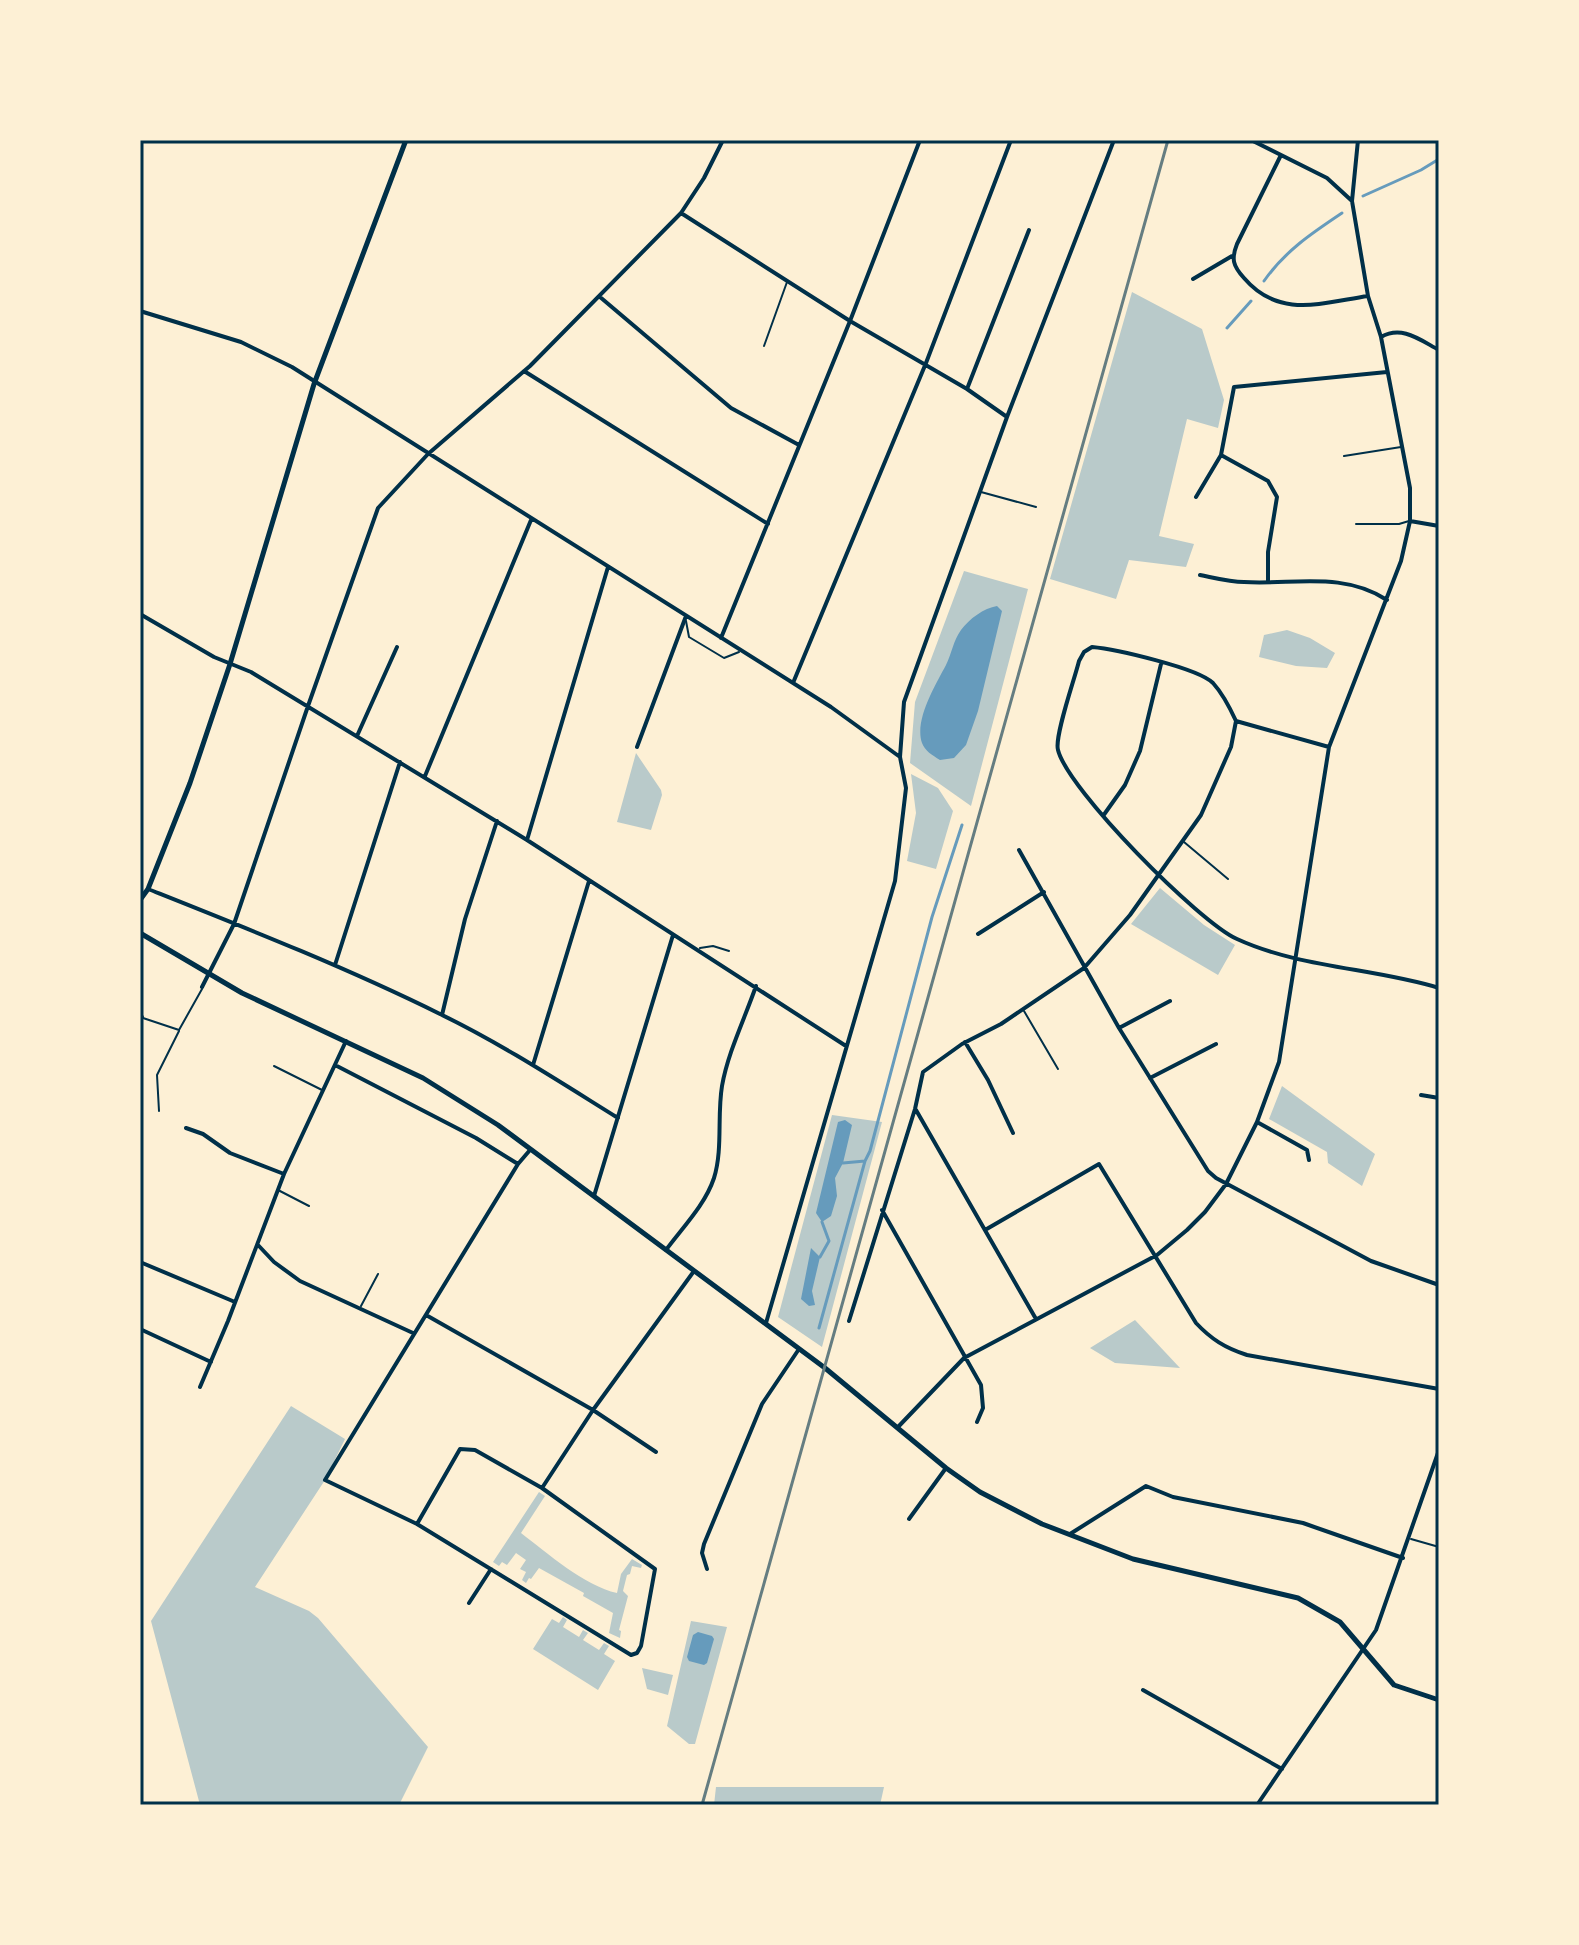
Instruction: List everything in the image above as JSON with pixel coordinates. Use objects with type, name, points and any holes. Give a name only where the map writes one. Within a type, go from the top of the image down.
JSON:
[{"type":"street","points":[[140,900],[148,889],[190,783],[230,664],[314,384],[406,140]]},
{"type":"street","points":[[202,987],[234,924],[378,508],[428,454],[524,371],[681,213],[704,178],[723,140]]},
{"type":"street","points":[[721,638],[920,140]]},
{"type":"street","points":[[793,683],[926,363],[1011,140]]},
{"type":"street","points":[[765,1325],[899,863],[906,788],[900,757],[904,702],[1007,417],[1114,140]]},
{"type":"street","points":[[1251,140],[1327,178],[1352,201]]},
{"type":"street","points":[[898,1427],[964,1358],[1157,1255],[1205,1212],[1226,1184],[1257,1122],[1279,1062],[1329,747],[1401,561],[1410,521],[1410,488],[1381,337],[1368,296],[1352,201],[1358,140]]},
{"type":"street","points":[[1193,279],[1232,256],[1281,156]]},
{"type":"street","points":[[681,213],[850,321],[926,363],[1007,417]]},
{"type":"street","points":[[967,389],[1029,230]]},
{"type":"street","points":[[1232,256],[1235,268],[1254,289],[1283,304],[1307,305],[1368,296]]},
{"type":"street","points":[[600,297],[731,408],[799,445]]},
{"type":"street","points":[[140,311],[241,342],[292,367],[314,384],[831,707],[900,757]]},
{"type":"street","points":[[1381,337],[1396,331],[1439,350]]},
{"type":"street","points":[[524,371],[768,524]]},
{"type":"street","points":[[1196,497],[1221,455],[1234,387],[1387,372]]},
{"type":"street","points":[[1221,455],[1268,481],[1277,497],[1268,552],[1268,581]]},
{"type":"street","points":[[425,777],[531,520]]},
{"type":"street","points":[[1410,521],[1439,526]]},
{"type":"street","points":[[527,840],[608,567]]},
{"type":"street","points":[[1200,575],[1244,582],[1333,581],[1359,587],[1387,600]]},
{"type":"street","points":[[140,614],[214,657],[251,672],[497,821],[846,1046]]},
{"type":"street","points":[[637,747],[686,616]]},
{"type":"street","points":[[357,736],[397,647]]},
{"type":"street","points":[[1329,747],[1236,721],[1213,684],[1205,677],[1092,647],[1084,652],[1079,661],[1057,744],[1058,751],[1103,816],[1159,874],[1235,938],[1297,957],[1439,988]]},
{"type":"street","points":[[1103,816],[1125,785],[1140,751],[1161,664]]},
{"type":"street","points":[[849,1321],[915,1109],[923,1072],[965,1042],[1001,1024],[1084,968],[1130,915],[1201,815],[1231,747],[1236,721]]},
{"type":"street","points":[[335,965],[400,762]]},
{"type":"street","points":[[442,1015],[465,919],[497,821]]},
{"type":"street","points":[[1019,850],[1119,1028],[1208,1171],[1226,1184],[1371,1261],[1439,1285]]},
{"type":"street","points":[[533,1065],[589,881]]},
{"type":"street","points":[[148,889],[335,965],[442,1015],[533,1065],[618,1118]]},
{"type":"street","points":[[978,934],[1044,892]]},
{"type":"street","points":[[140,933],[242,993],[436,1086],[531,1149],[799,1349],[980,1492],[1020,1514],[1133,1559],[1284,1593],[1332,1617],[1365,1649],[1394,1685],[1439,1700]]},
{"type":"street","points":[[594,1197],[673,935]]},
{"type":"street","points":[[666,1250],[705,1199],[715,1176],[723,1082],[756,986]]},
{"type":"street","points":[[1119,1028],[1170,1001]]},
{"type":"street","points":[[200,1387],[277,1190],[346,1041]]},
{"type":"street","points":[[965,1042],[988,1080],[1013,1133]]},
{"type":"street","points":[[1149,1078],[1216,1044]]},
{"type":"street","points":[[335,1065],[476,1138],[518,1164]]},
{"type":"street","points":[[1421,1095],[1439,1098]]},
{"type":"street","points":[[915,1109],[1036,1319]]},
{"type":"street","points":[[1257,1122],[1307,1150],[1309,1160]]},
{"type":"street","points":[[186,1128],[203,1134],[230,1153],[284,1174]]},
{"type":"street","points":[[417,1524],[460,1449],[475,1450],[542,1488],[655,1569],[637,1653],[631,1655],[417,1524],[325,1480],[518,1164],[531,1149]]},
{"type":"street","points":[[985,1230],[1099,1164],[1196,1323],[1225,1348],[1247,1355],[1439,1389]]},
{"type":"street","points":[[882,1210],[981,1385],[983,1408],[977,1422]]},
{"type":"street","points":[[258,1245],[274,1262],[300,1281],[413,1333]]},
{"type":"street","points":[[140,1262],[235,1302]]},
{"type":"street","points":[[542,1488],[593,1410],[694,1271]]},
{"type":"street","points":[[426,1315],[593,1410],[656,1452]]},
{"type":"street","points":[[140,1329],[211,1362]]},
{"type":"street","points":[[707,1569],[702,1553],[704,1544],[762,1404],[799,1349]]},
{"type":"street","points":[[1257,1805],[1376,1630],[1439,1450]]},
{"type":"street","points":[[909,1519],[946,1468]]},
{"type":"street","points":[[1069,1535],[1146,1486],[1173,1497],[1303,1523],[1403,1558]]},
{"type":"street","points":[[469,1603],[491,1569]]},
{"type":"street","points":[[1143,1690],[1282,1769]]},
{"type":"lane","points":[[764,346],[787,281]]},
{"type":"lane","points":[[1344,456],[1402,447]]},
{"type":"lane","points":[[980,492],[1036,507]]},
{"type":"lane","points":[[1356,524],[1410,521]]},
{"type":"lane","points":[[686,616],[689,637],[706,649],[724,658],[742,651]]},
{"type":"lane","points":[[1183,842],[1228,879]]},
{"type":"lane","points":[[696,949],[713,946],[729,951]]},
{"type":"lane","points":[[159,1111],[157,1075],[202,987]]},
{"type":"lane","points":[[1022,1008],[1058,1069]]},
{"type":"lane","points":[[141,1017],[179,1030]]},
{"type":"lane","points":[[274,1066],[323,1091]]},
{"type":"lane","points":[[277,1190],[309,1206]]},
{"type":"lane","points":[[361,1307],[378,1274]]},
{"type":"lane","points":[[1410,1539],[1439,1547]]},
{"type":"shaded area","points":[[1132,292],[1202,329],[1224,400],[1218,428],[1187,419],[1159,536],[1194,544],[1186,567],[1129,560],[1116,599],[1050,579]]},
{"type":"shaded area","points":[[964,571],[1028,589],[971,806],[910,763],[915,702]]},
{"type":"shaded area","points":[[1287,630],[1310,638],[1335,653],[1327,668],[1296,666],[1259,657],[1264,635]]},
{"type":"shaded area","points":[[636,753],[662,795],[651,830],[617,822]]},
{"type":"shaded area","points":[[911,774],[938,788],[953,811],[936,869],[907,861],[916,813]]},
{"type":"shaded area","points":[[1160,888],[1204,925],[1235,945],[1218,975],[1131,924]]},
{"type":"shaded area","points":[[1282,1086],[1375,1154],[1362,1186],[1328,1163],[1327,1152],[1269,1119]]},
{"type":"shaded area","points":[[832,1115],[882,1122],[822,1347],[778,1317]]},
{"type":"shaded area","points":[[1135,1320],[1180,1368],[1115,1363],[1090,1348]]},
{"type":"shaded area","points":[[291,1406],[345,1439],[325,1480],[255,1587],[318,1618],[428,1747],[399,1805],[200,1805],[151,1621]]},
{"type":"shaded area","points":[[539,1492],[545,1496],[521,1533],[567,1568],[617,1593],[621,1574],[632,1559],[642,1565],[641,1568],[632,1566],[627,1575],[623,1591],[628,1596],[619,1630],[620,1638],[609,1633],[613,1613],[583,1596],[584,1593],[539,1568],[526,1583],[522,1580],[526,1572],[520,1569],[526,1560],[516,1553],[507,1565],[502,1562],[499,1566],[493,1562]]},
{"type":"shaded area","points":[[563,1617],[567,1620],[563,1627],[579,1637],[583,1630],[588,1633],[583,1640],[599,1650],[604,1643],[609,1646],[604,1654],[615,1661],[598,1690],[533,1649],[552,1619],[559,1623]]},
{"type":"shaded area","points":[[691,1621],[727,1627],[695,1744],[689,1744],[667,1726]]},
{"type":"shaded area","points":[[642,1668],[673,1675],[668,1695],[647,1689]]},
{"type":"shaded area","points":[[716,1787],[884,1787],[880,1805],[714,1805]]},
{"type":"water","points":[[997,606],[1002,611],[978,711],[966,745],[954,758],[940,760],[922,743],[921,724],[927,702],[961,630],[977,615]]},
{"type":"water","points":[[845,1120],[852,1125],[843,1163],[835,1178],[837,1196],[831,1216],[822,1222],[816,1213],[838,1122]]},
{"type":"water","points":[[811,1248],[820,1257],[812,1291],[815,1305],[809,1306],[801,1299]]},
{"type":"water","points":[[698,1632],[714,1639],[704,1665],[689,1661],[687,1657],[693,1635]]},
{"type":"waterway","points":[[1363,196],[1439,159]]},
{"type":"waterway","points":[[1264,281],[1290,252],[1342,213]]},
{"type":"waterway","points":[[1227,328],[1251,301]]},
{"type":"waterway","points":[[843,1163],[865,1161],[870,1151],[932,917],[962,825]]},
{"type":"waterway","points":[[819,1328],[865,1161]]},
{"type":"waterway","points":[[820,1257],[829,1241],[822,1222]]},
{"type":"railway","points":[[702,1805],[1168,140]]}]
